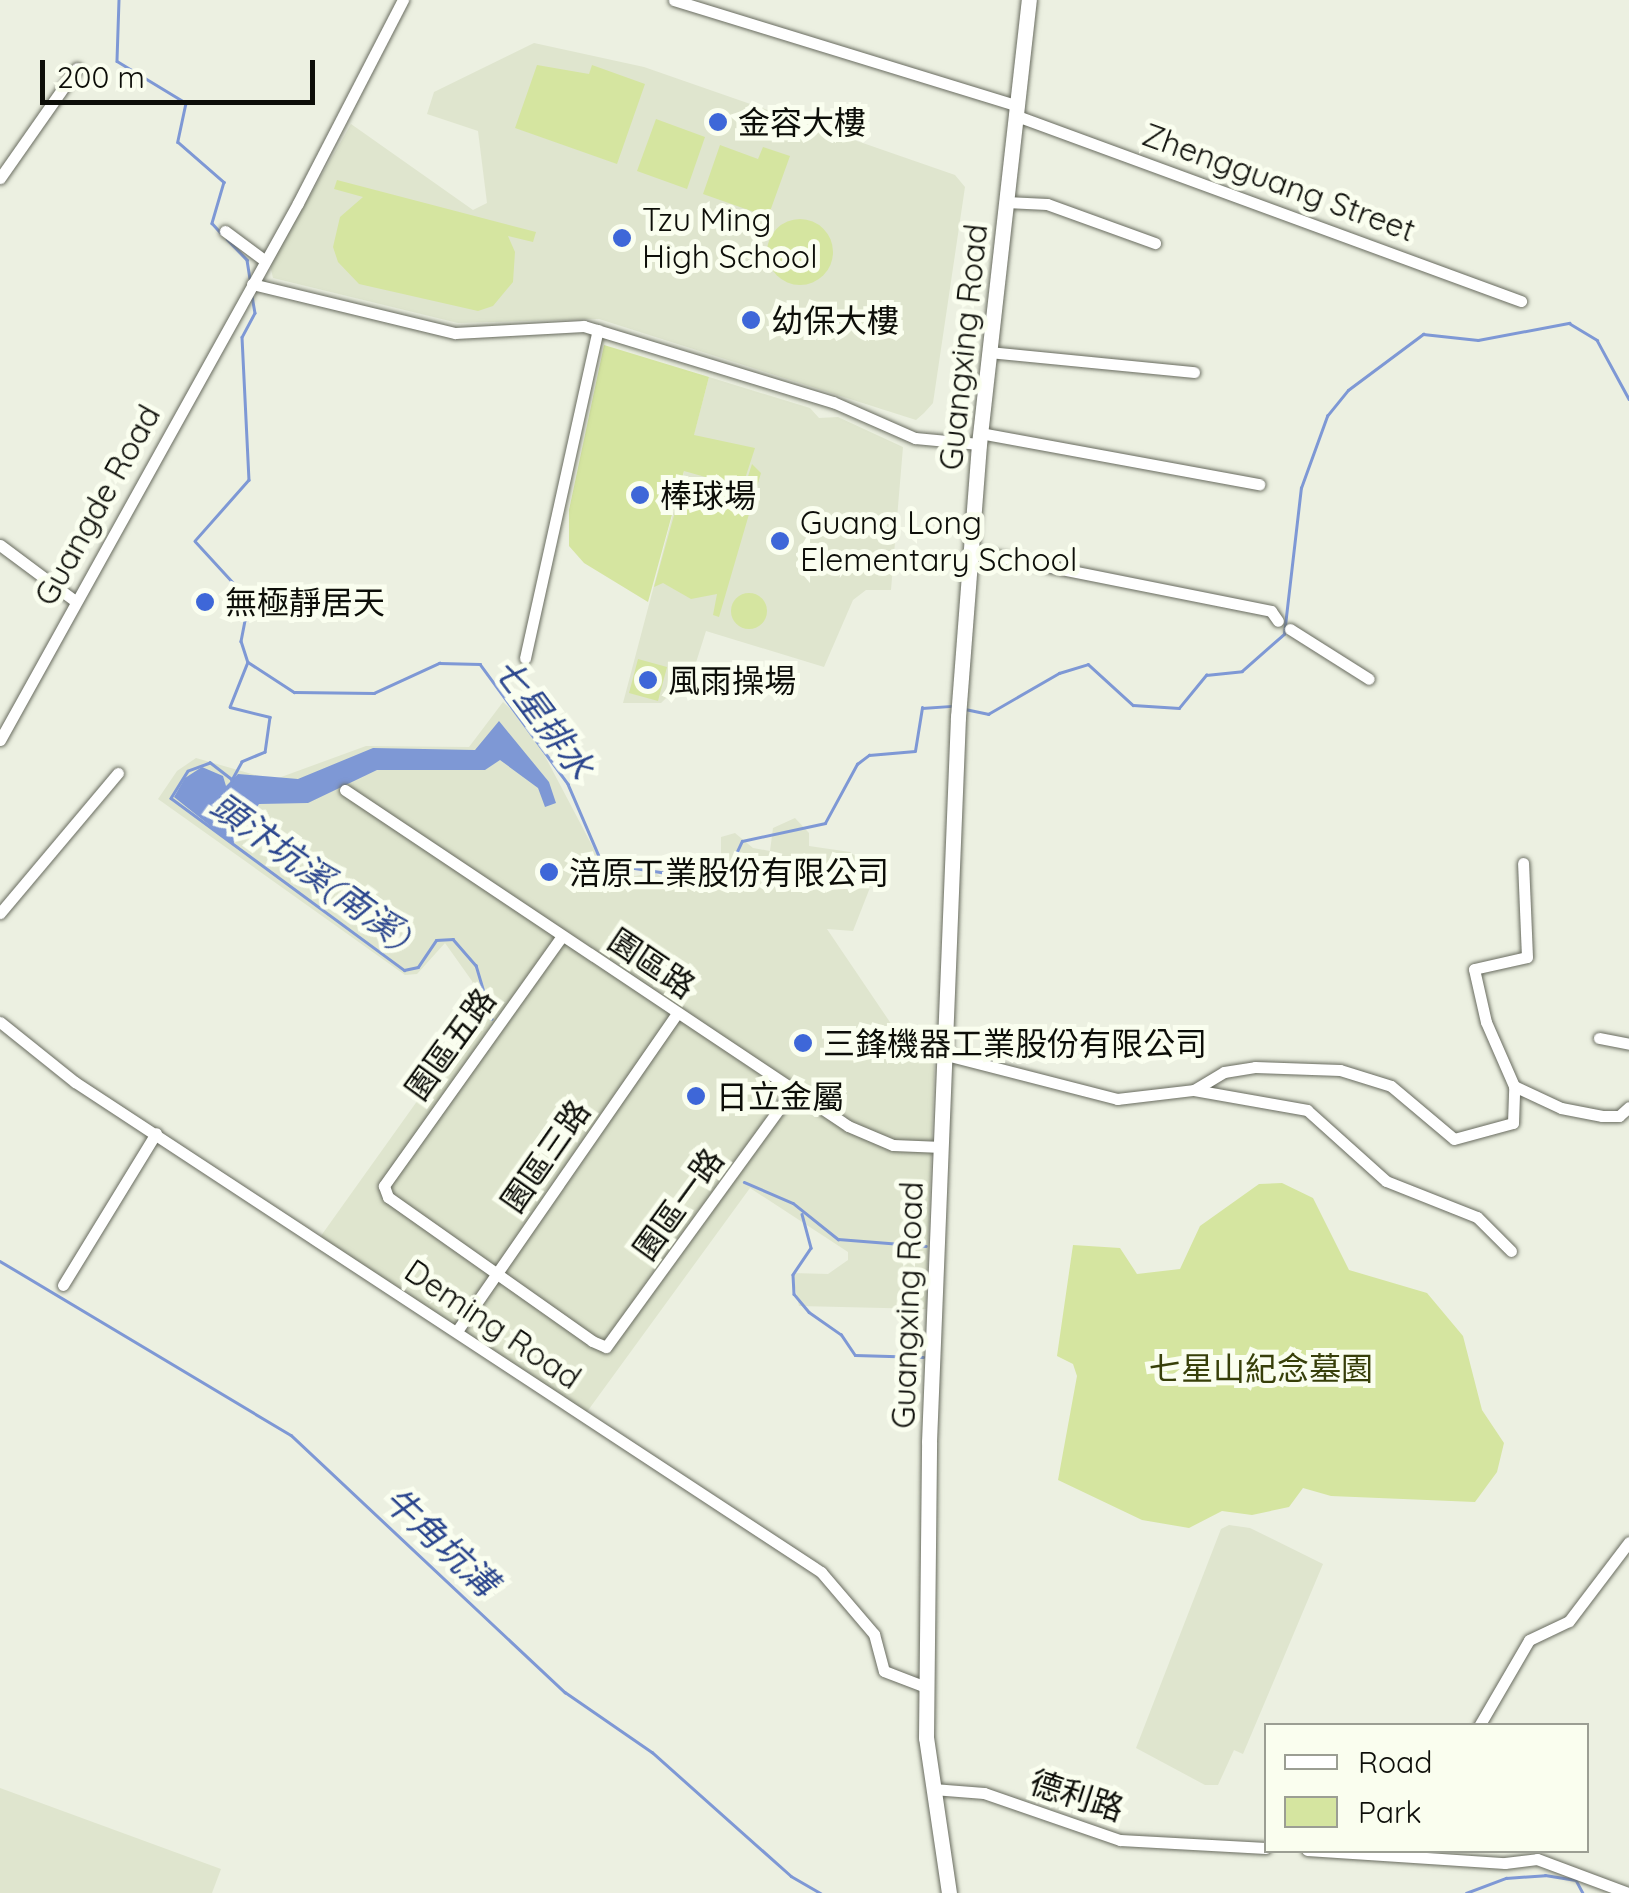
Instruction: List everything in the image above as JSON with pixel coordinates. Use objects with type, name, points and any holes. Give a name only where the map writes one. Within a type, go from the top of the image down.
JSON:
[{"type":"main road","name":"Guangxing Road","points":[[949,1893],[933,1789],[926,1687],[959,709],[979,439],[1029,0]]},
{"type":"street","points":[[403,0],[252,284],[455,334],[567,326],[598,330],[844,406],[915,438],[979,439],[1259,484]]},
{"type":"street","name":"Zhengguang Street","points":[[674,0],[1017,111],[1521,302]]},
{"type":"street","points":[[0,178],[77,68]]},
{"type":"street","points":[[1006,202],[1047,204],[1154,243]]},
{"type":"street","points":[[224,231],[264,260]]},
{"type":"street","name":"Guangde Road","points":[[0,740],[252,284]]},
{"type":"street","points":[[525,658],[598,330]]},
{"type":"street","points":[[989,352],[1194,372]]},
{"type":"street","points":[[0,545],[75,601]]},
{"type":"street","points":[[970,551],[1271,611],[1278,621]]},
{"type":"street","points":[[1290,630],[1369,680]]},
{"type":"street","points":[[0,913],[118,773]]},
{"type":"street","name":"園區路","points":[[345,790],[792,1091],[880,1142],[942,1147]]},
{"type":"street","points":[[1194,1090],[1224,1072],[1255,1068],[1362,1074],[1391,1086],[1454,1140],[1513,1123],[1514,1086],[1486,1022],[1474,968],[1527,957],[1523,863]]},
{"type":"street","name":"園區五路","points":[[497,1274],[388,1197],[384,1186],[562,936]]},
{"type":"street","name":"園區三路","points":[[457,1331],[678,1013]]},
{"type":"street","name":"Deming Road","points":[[0,1022],[42,1060],[821,1572],[874,1634],[884,1670],[926,1687]]},
{"type":"street","points":[[1599,1038],[1629,1044]]},
{"type":"street","points":[[946,1054],[1117,1100],[1194,1090],[1308,1110],[1386,1182],[1477,1217],[1511,1251]]},
{"type":"street","points":[[1514,1086],[1561,1108],[1602,1116],[1618,1116],[1629,1106]]},
{"type":"street","name":"園區一路","points":[[497,1274],[606,1347],[792,1091]]},
{"type":"street","points":[[63,1285],[156,1133]]},
{"type":"street","points":[[1481,1723],[1529,1640],[1569,1621],[1629,1542]]},
{"type":"street","name":"德利路","points":[[933,1789],[984,1793],[1120,1840],[1264,1848]]},
{"type":"street","points":[[1391,1853],[1537,1860],[1628,1893]]},
{"type":"shaded area","name":"Tzu Ming High School","points":[[534,43],[644,67],[955,175],[965,187],[933,403],[924,413],[916,420],[599,319],[458,323],[273,278],[270,265],[351,124],[473,210],[487,203],[478,131],[427,114],[434,92]]},
{"type":"shaded area","name":"Guang Long Elementary School","points":[[709,377],[810,408],[819,418],[838,417],[903,447],[891,590],[866,590],[853,600],[824,667],[706,631],[693,672],[661,703],[623,703]]},
{"type":"shaded area","points":[[503,702],[528,724],[605,870],[617,880],[654,872],[673,885],[721,870],[721,837],[735,833],[753,848],[770,851],[773,828],[795,818],[809,833],[809,846],[850,852],[863,862],[871,885],[853,931],[827,929],[900,1037],[935,1047],[926,1309],[799,1306],[792,1273],[828,1274],[848,1260],[848,1252],[750,1188],[581,1420],[318,1240],[460,1041],[480,1003],[472,981],[445,943],[417,974],[405,975],[158,799],[177,771],[196,758],[273,780],[366,746],[469,747]]},
{"type":"shaded area","points":[[1229,1525],[1250,1528],[1323,1564],[1243,1754],[1234,1750],[1218,1785],[1205,1785],[1136,1748],[1221,1529]]},
{"type":"shaded area","points":[[0,1788],[221,1869],[212,1893],[0,1893]]},
{"type":"green space","points":[[537,65],[589,74],[592,65],[645,84],[617,164],[515,128]]},
{"type":"green space","points":[[656,119],[705,137],[687,189],[637,171]]},
{"type":"green space","points":[[720,145],[758,159],[763,147],[790,156],[768,217],[703,194]]},
{"type":"green space","points":[[337,180],[536,232],[533,242],[508,236],[515,252],[513,282],[493,306],[478,311],[359,284],[338,262],[333,247],[340,217],[363,197],[334,189]]},
{"type":"green space","points":[[800,219],[823,229],[833,252],[823,275],[800,285],[777,275],[767,252],[777,229]]},
{"type":"green space","points":[[604,345],[709,377],[694,435],[755,448],[742,488],[717,481],[740,501],[752,464],[761,473],[719,617],[713,615],[717,594],[691,599],[663,583],[654,587],[680,494],[695,483],[716,480],[684,471],[648,602],[584,563],[569,546],[569,510]]},
{"type":"green space","points":[[749,593],[762,598],[767,611],[762,624],[749,629],[736,624],[731,611],[736,598]]},
{"type":"green space","name":"風雨操場","points":[[638,659],[667,667],[658,701],[629,693]]},
{"type":"green space","name":"七星山紀念墓園","points":[[1282,1183],[1313,1198],[1349,1270],[1427,1293],[1463,1336],[1482,1410],[1504,1443],[1497,1472],[1475,1502],[1331,1496],[1303,1488],[1289,1507],[1252,1515],[1222,1511],[1189,1528],[1142,1520],[1058,1480],[1077,1376],[1073,1364],[1057,1356],[1073,1245],[1120,1248],[1137,1274],[1180,1269],[1200,1226],[1259,1184]]},
{"type":"water","points":[[499,721],[549,782],[556,803],[545,807],[538,788],[500,760],[485,770],[377,770],[308,803],[259,804],[233,844],[174,797],[185,778],[202,767],[223,776],[226,786],[238,774],[298,779],[373,748],[475,750]]},
{"type":"waterway","name":"七星排水","points":[[119,0],[117,61],[186,103],[178,142],[224,182],[212,223],[221,233]]},
{"type":"waterway","name":"七星排水","points":[[227,239],[247,260],[250,278]]},
{"type":"waterway","name":"七星排水","points":[[252,296],[255,313],[242,337],[249,480],[195,541],[249,600],[241,641],[248,662],[294,692],[374,693],[439,663],[480,664],[568,784],[602,863],[699,878],[727,873],[742,841],[825,823],[857,764],[869,755],[915,751],[922,708],[952,706]]},
{"type":"waterway","name":"七星排水","points":[[965,709],[988,714],[1059,673],[1088,664],[1133,705],[1179,708],[1206,675],[1242,671],[1284,634],[1301,488],[1327,416],[1348,390],[1423,334],[1478,340],[1569,323],[1597,340],[1629,399]]},
{"type":"waterway","name":"頭汴坑溪(南溪)","points":[[248,662],[230,707],[270,717],[265,752],[242,762],[232,780],[210,763],[188,771],[171,798],[404,970],[418,967],[436,940],[453,939],[476,965],[492,1019]]},
{"type":"waterway","name":"頭汴坑溪(南溪)","points":[[744,1182],[793,1203],[838,1239],[926,1246]]},
{"type":"waterway","name":"頭汴坑溪(南溪)","points":[[802,1214],[811,1248],[793,1275],[794,1294],[809,1312],[841,1334],[855,1355],[923,1357]]},
{"type":"waterway","name":"牛角坑溝","points":[[0,1261],[291,1435],[565,1692],[652,1752],[791,1876],[821,1893]]},
{"type":"waterway","name":"牛角坑溝","points":[[1466,1893],[1506,1878],[1545,1875],[1576,1880],[1583,1893]]},
{"type":"place","name":"金容大樓","points":[[718,122]]},
{"type":"place","name":"Tzu Ming High School","points":[[622,238]]},
{"type":"place","name":"幼保大樓","points":[[751,320]]},
{"type":"place","name":"棒球場","points":[[640,495]]},
{"type":"place","name":"Guang Long Elementary School","points":[[780,541]]},
{"type":"place","name":"無極靜居天","points":[[205,602]]},
{"type":"place","name":"風雨操場","points":[[648,680]]},
{"type":"place","name":"涪原工業股份有限公司","points":[[549,872]]},
{"type":"place","name":"三鋒機器工業股份有限公司","points":[[803,1043]]},
{"type":"place","name":"日立金屬","points":[[696,1096]]}]
